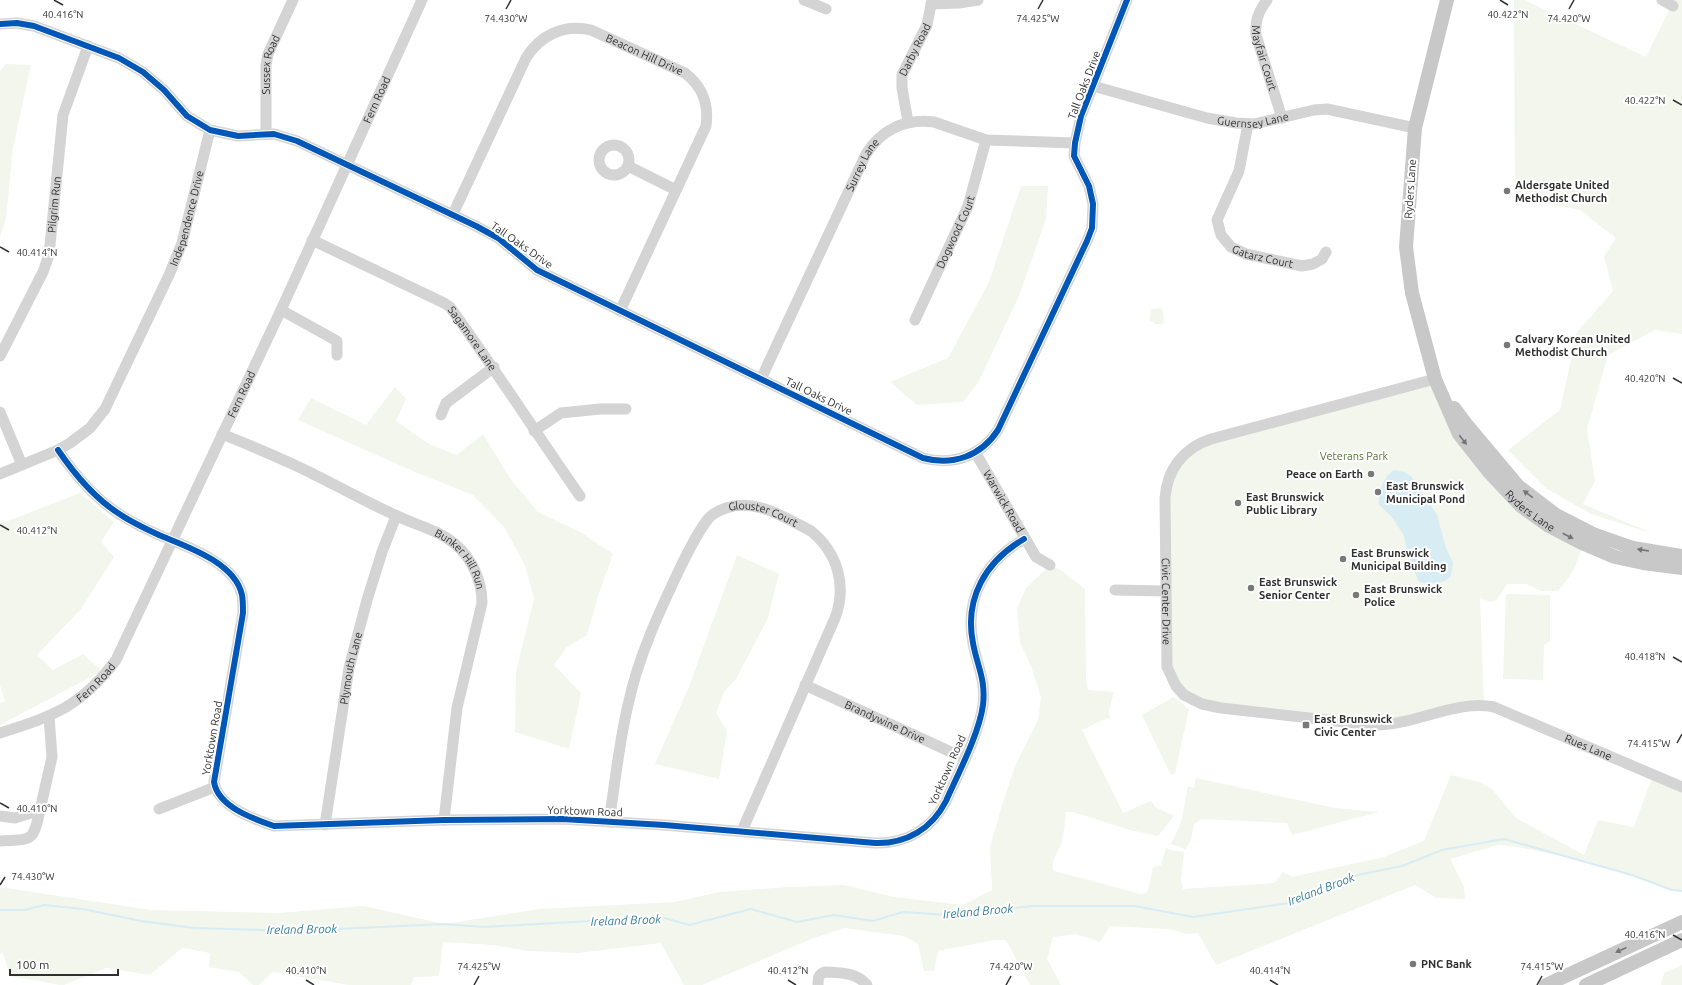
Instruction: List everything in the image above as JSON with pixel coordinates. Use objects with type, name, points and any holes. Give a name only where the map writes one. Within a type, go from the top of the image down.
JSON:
[{"type":"main road","name":"Ryders Lane","points":[[1447,0],[1415,128],[1406,247],[1412,294],[1435,379],[1459,434],[1488,472],[1521,506],[1549,526],[1582,544],[1615,557],[1643,563],[1682,568]]},
{"type":"main road","name":"Ryders Lane","points":[[1435,379],[1466,424],[1518,486],[1556,515],[1593,534],[1633,548],[1682,556]]},
{"type":"main road","points":[[1546,985],[1682,922]]},
{"type":"main road","points":[[1586,985],[1682,940]]},
{"type":"street","name":"Sussex Road","points":[[266,134],[266,65],[268,54],[293,0]]},
{"type":"street","name":"Fern Road","points":[[0,733],[49,716],[69,706],[95,685],[116,660],[281,310],[422,0]]},
{"type":"street","points":[[804,0],[826,10]]},
{"type":"street","points":[[932,2],[959,3],[978,0]]},
{"type":"street","name":"Tall Oaks Drive","points":[[210,130],[238,136],[266,134],[289,138],[453,214],[498,238],[537,270],[620,311],[923,458],[936,461],[949,461],[962,458],[975,452],[990,441],[998,430],[1087,241],[1092,228],[1093,204],[1089,186],[1074,156],[1075,143],[1081,116],[1127,0]]},
{"type":"street","name":"Mayfair Court","points":[[1267,0],[1255,23],[1256,35],[1282,118]]},
{"type":"street","points":[[1662,0],[1673,6]]},
{"type":"street","name":"Darby Road","points":[[908,122],[902,88],[902,75],[927,26],[932,2]]},
{"type":"street","points":[[0,24],[17,23],[34,26],[119,58],[143,72],[164,90],[187,116],[210,130]]},
{"type":"street","name":"Beacon Hill Drive","points":[[453,214],[529,53],[546,37],[556,32],[573,28],[585,29],[596,32],[678,70],[693,80],[702,92],[706,106],[706,126],[620,311]]},
{"type":"street","name":"Pilgrim Run","points":[[0,356],[43,272],[49,255],[63,114],[88,46]]},
{"type":"street","name":"Guernsey Lane","points":[[1093,86],[1207,118],[1236,123],[1248,124],[1314,110],[1326,109],[1415,128]]},
{"type":"street","name":"Surrey Lane","points":[[761,379],[866,154],[883,134],[894,127],[908,122],[919,121],[934,122],[986,140],[1075,143]]},
{"type":"street","name":"Gatarz Court","points":[[1248,124],[1239,171],[1217,220],[1221,235],[1231,247],[1246,254],[1302,266],[1313,264],[1322,259],[1326,252]]},
{"type":"street","name":"Independence Drive","points":[[0,474],[58,450],[70,443],[90,428],[106,409],[169,275],[182,243],[210,130]]},
{"type":"street","name":"Dogwood Court","points":[[915,320],[968,206],[986,140]]},
{"type":"street","points":[[628,166],[676,190]]},
{"type":"street","name":"Sagamore Lane","points":[[312,240],[450,307],[494,367],[534,431],[580,496]]},
{"type":"street","points":[[281,310],[337,340],[337,355]]},
{"type":"street","points":[[442,415],[446,403],[494,367]]},
{"type":"street","name":"Civic Center Drive","points":[[1435,379],[1211,439],[1186,452],[1173,467],[1165,492],[1167,667],[1176,686],[1184,695],[1197,702],[1221,708],[1325,721],[1381,726],[1474,705],[1494,707]]},
{"type":"street","points":[[534,431],[562,413],[600,409],[626,409]]},
{"type":"street","points":[[0,412],[22,465]]},
{"type":"street","name":"Bunker Hill Run","points":[[222,434],[302,469],[396,516],[445,537],[456,545],[471,563],[479,579],[482,593],[482,603],[457,708],[444,820]]},
{"type":"street","name":"Yorktown Road","points":[[58,450],[71,468],[102,501],[139,526],[207,556],[219,563],[238,586],[242,594],[243,613],[214,782],[217,792],[232,807],[249,818],[274,826],[444,820],[562,819],[742,831],[875,843],[904,839],[924,829],[940,812],[978,726],[983,695],[982,674],[971,633],[973,603],[980,584],[990,567],[1003,553],[1024,539]]},
{"type":"street","name":"Warwick Road","points":[[975,452],[1024,539],[1036,557],[1050,565]]},
{"type":"street","name":"Glouster Court","points":[[609,822],[628,704],[640,665],[656,622],[693,541],[709,518],[720,511],[731,507],[744,505],[756,506],[770,510],[812,531],[827,547],[835,560],[840,582],[839,604],[835,618],[742,831]]},
{"type":"street","name":"Plymouth Lane","points":[[325,825],[349,668],[367,600],[382,552],[396,516]]},
{"type":"street","points":[[1115,590],[1165,591]]},
{"type":"street","name":"Brandywine Drive","points":[[805,685],[964,758]]},
{"type":"street","name":"Rues Lane","points":[[1494,707],[1682,787]]},
{"type":"street","points":[[0,841],[29,839],[37,827],[52,757],[49,716]]},
{"type":"street","points":[[159,809],[215,787]]},
{"type":"street","points":[[0,816],[15,818],[40,810]]},
{"type":"street","points":[[818,985],[818,978],[824,972],[849,973],[860,977],[866,985]]},
{"type":"green space","points":[[1514,0],[1524,0],[1646,57],[1674,0],[1682,0],[1682,334],[1655,330],[1608,355],[1587,429],[1595,481],[1583,504],[1654,534],[1591,514],[1547,489],[1508,450],[1560,410],[1577,332],[1613,291],[1604,256],[1616,238],[1580,210],[1515,197]]},
{"type":"green space","points":[[6,64],[31,65],[13,148],[6,218],[0,237],[0,71]]},
{"type":"green space","points":[[1021,186],[1048,186],[1046,219],[1019,296],[978,383],[963,402],[917,405],[890,382],[948,358],[989,282]]},
{"type":"green space","points":[[1161,308],[1163,311],[1164,321],[1162,324],[1156,324],[1150,320],[1151,309]]},
{"type":"green space","name":"Veterans Park","points":[[1435,379],[1521,506],[1582,543],[1579,557],[1574,569],[1558,591],[1541,591],[1526,584],[1507,584],[1497,600],[1490,602],[1480,598],[1484,705],[1398,723],[1221,708],[1176,686],[1171,677],[1165,492],[1191,448]]},
{"type":"green space","points":[[395,387],[406,399],[396,421],[429,444],[457,455],[483,434],[511,480],[538,512],[580,532],[613,554],[598,596],[587,635],[567,647],[554,665],[581,693],[569,749],[515,732],[516,672],[534,599],[525,565],[504,527],[473,495],[415,472],[298,420],[311,398],[366,425]]},
{"type":"green space","points":[[80,493],[114,522],[101,542],[114,557],[81,609],[37,655],[53,670],[83,654],[102,671],[0,725],[0,703],[5,701],[0,685],[0,524]]},
{"type":"green space","points":[[737,555],[779,574],[768,618],[736,679],[724,692],[716,713],[727,731],[719,779],[655,764],[688,689]]},
{"type":"green space","points":[[1050,565],[1062,571],[1085,589],[1086,680],[1088,690],[1114,692],[1109,710],[1110,719],[1105,719],[1082,730],[1123,813],[1151,801],[1155,807],[1174,816],[1158,836],[1130,830],[1073,812],[1066,812],[1061,845],[1053,863],[1054,871],[1141,894],[1147,893],[1153,868],[1161,865],[1166,848],[1184,852],[1181,879],[1183,889],[1274,883],[1283,872],[1292,877],[1384,857],[1424,841],[1451,775],[1480,782],[1492,789],[1516,818],[1584,855],[1598,820],[1634,827],[1653,775],[1682,787],[1682,891],[1672,890],[1632,875],[1587,861],[1518,847],[1498,845],[1450,859],[1464,887],[1465,899],[1437,898],[1415,885],[1216,965],[1198,933],[1186,934],[1168,929],[1110,926],[1100,942],[1076,934],[1053,937],[1047,959],[1061,985],[1030,985],[1006,940],[994,940],[938,951],[934,971],[924,971],[918,944],[904,936],[845,928],[814,938],[702,985],[684,985],[661,943],[578,953],[528,951],[494,945],[443,942],[439,976],[414,977],[411,985],[349,985],[272,972],[259,985],[253,985],[239,972],[209,967],[210,953],[182,948],[150,975],[106,968],[64,985],[60,985],[10,976],[3,953],[0,953],[0,887],[151,910],[279,913],[364,906],[444,924],[540,909],[675,902],[719,892],[788,887],[844,885],[894,897],[963,905],[992,890],[990,847],[1015,766],[1038,720],[1041,697],[1031,666],[1020,642],[1017,609],[1026,588]]},
{"type":"green space","points":[[1506,594],[1550,595],[1550,641],[1544,645],[1543,680],[1503,679]]},
{"type":"green space","points":[[1174,697],[1189,709],[1175,773],[1171,775],[1142,715]]},
{"type":"green space","points":[[1196,778],[1335,808],[1379,812],[1292,835],[1287,823],[1202,819],[1194,824],[1191,840],[1185,849],[1171,844],[1181,823],[1188,786],[1194,788]]},
{"type":"green space","points":[[1682,965],[1682,985],[1661,985],[1664,973]]},
{"type":"shaded area","name":"East Brunswick Municipal Pond","points":[[1394,470],[1404,472],[1411,476],[1437,515],[1446,548],[1453,562],[1451,576],[1444,581],[1432,583],[1419,582],[1412,566],[1403,534],[1391,516],[1379,505],[1380,491],[1384,481]]},
{"type":"waterway","name":"Ireland Brook","points":[[0,910],[25,910],[44,905],[83,909],[141,921],[194,928],[295,931],[444,924],[484,927],[661,917],[689,925],[751,909],[797,922],[834,915],[873,921],[903,912],[948,915],[1033,906],[1135,906],[1193,917],[1289,903],[1348,877],[1402,866],[1442,850],[1504,839],[1632,875],[1672,890],[1682,891]]},
{"type":"cycle path","points":[[0,24],[17,23],[34,26],[119,58],[143,72],[164,90],[187,116],[210,130],[238,136],[274,134],[297,141],[476,226],[498,238],[537,270],[923,458],[945,461],[955,460],[975,452],[991,439],[998,430],[1087,241],[1092,228],[1093,204],[1089,186],[1074,156],[1075,143],[1081,116],[1127,0]]},
{"type":"cycle path","points":[[58,450],[86,486],[112,509],[140,526],[195,550],[220,564],[230,573],[237,583],[242,595],[243,613],[214,782],[217,791],[229,805],[247,816],[274,826],[444,820],[562,819],[664,825],[875,843],[886,843],[907,838],[926,827],[940,811],[973,741],[981,716],[984,696],[971,627],[975,596],[981,582],[999,558],[1024,539]]},
{"type":"place","name":"Aldersgate United Methodist Church","points":[[1507,191]]},
{"type":"place","name":"Calvary Korean United Methodist Church","points":[[1507,345]]},
{"type":"place","name":"Peace on Earth","points":[[1371,474]]},
{"type":"place","name":"East Brunswick Municipal Pond","points":[[1378,492]]},
{"type":"place","name":"East Brunswick Public Library","points":[[1238,503]]},
{"type":"place","name":"East Brunswick Municipal Building","points":[[1343,559]]},
{"type":"place","name":"East Brunswick Senior Center","points":[[1251,588]]},
{"type":"place","name":"East Brunswick Police","points":[[1356,595]]},
{"type":"place","name":"East Brunswick Civic Center","points":[[1306,725]]},
{"type":"place","name":"PNC Bank","points":[[1413,964]]}]
